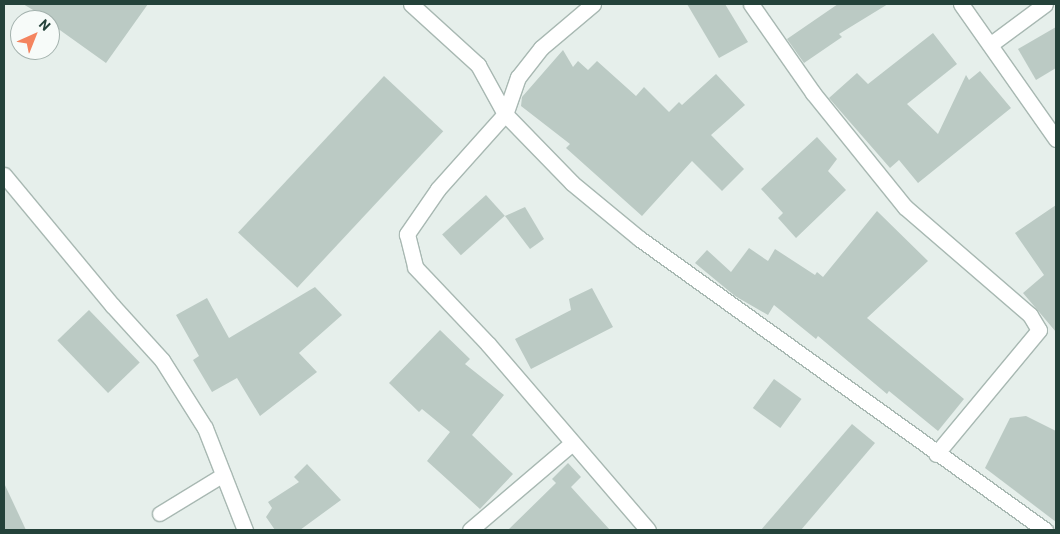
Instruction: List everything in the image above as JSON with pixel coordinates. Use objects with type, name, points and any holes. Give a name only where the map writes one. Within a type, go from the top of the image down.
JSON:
[{"type":"street","points":[[411,4],[478,65],[504,114],[572,183],[640,240],[936,454],[1045,530]]},
{"type":"street","points":[[593,4],[541,48],[518,77],[504,114],[438,189],[407,234],[415,267],[488,344],[571,444],[648,530]]},
{"type":"street","points":[[751,4],[812,93],[905,207],[1030,315],[1039,330],[936,454]]},
{"type":"street","points":[[961,4],[991,44],[1056,139]]},
{"type":"street","points":[[991,44],[1045,4]]},
{"type":"street","points":[[4,175],[112,305],[162,360],[206,428],[245,530]]},
{"type":"street","points":[[470,530],[571,444]]},
{"type":"lane","points":[[160,514],[224,475]]},
{"type":"building","points":[[23,4],[148,4],[106,63],[60,30],[60,10],[33,10]]},
{"type":"building","points":[[687,4],[725,4],[748,42],[719,58]]},
{"type":"building","points":[[838,4],[888,4],[839,34],[842,37],[804,63],[787,39]]},
{"type":"building","points":[[1056,27],[1056,68],[1036,80],[1018,49]]},
{"type":"building","points":[[933,33],[957,64],[907,104],[938,134],[966,75],[969,80],[980,71],[1011,108],[918,183],[899,160],[890,168],[829,98],[857,73],[868,84]]},
{"type":"building","points":[[563,50],[573,67],[578,61],[588,70],[597,61],[636,96],[644,87],[669,112],[679,102],[682,105],[716,74],[745,105],[711,135],[744,169],[722,191],[692,161],[642,216],[566,148],[570,144],[521,106],[522,97]]},
{"type":"building","points":[[384,76],[443,131],[297,288],[238,233]]},
{"type":"building","points":[[817,137],[837,159],[828,171],[846,190],[796,238],[778,218],[783,213],[761,189]]},
{"type":"building","points":[[486,195],[505,216],[461,255],[442,234]]},
{"type":"building","points":[[1056,205],[1056,332],[1023,293],[1044,275],[1015,233]]},
{"type":"building","points":[[525,207],[544,239],[530,249],[505,216]]},
{"type":"building","points":[[877,211],[928,261],[867,318],[964,399],[938,431],[889,391],[887,394],[818,336],[816,339],[774,305],[768,315],[735,296],[695,263],[707,250],[731,272],[749,248],[768,261],[775,249],[815,275],[817,272],[823,277]]},
{"type":"building","points":[[315,287],[342,315],[299,353],[317,372],[260,416],[237,378],[212,392],[193,360],[199,356],[176,315],[207,298],[229,338]]},
{"type":"building","points":[[592,288],[613,327],[531,369],[515,339],[571,310],[569,299]]},
{"type":"building","points":[[89,310],[140,363],[108,393],[57,341]]},
{"type":"building","points":[[440,330],[470,359],[465,364],[504,395],[472,435],[513,474],[480,509],[427,461],[450,432],[422,409],[419,412],[389,383]]},
{"type":"building","points":[[774,379],[802,399],[780,428],[753,408]]},
{"type":"building","points":[[1026,416],[1056,431],[1056,522],[985,468],[1010,418]]},
{"type":"building","points":[[852,424],[875,443],[801,530],[761,530]]},
{"type":"building","points":[[568,463],[581,477],[571,487],[610,530],[508,530],[556,483],[552,479]]},
{"type":"building","points":[[307,464],[341,500],[300,530],[275,530],[266,517],[272,508],[268,502],[299,482],[294,477]]},
{"type":"building","points":[[4,483],[26,530],[4,530]]}]
